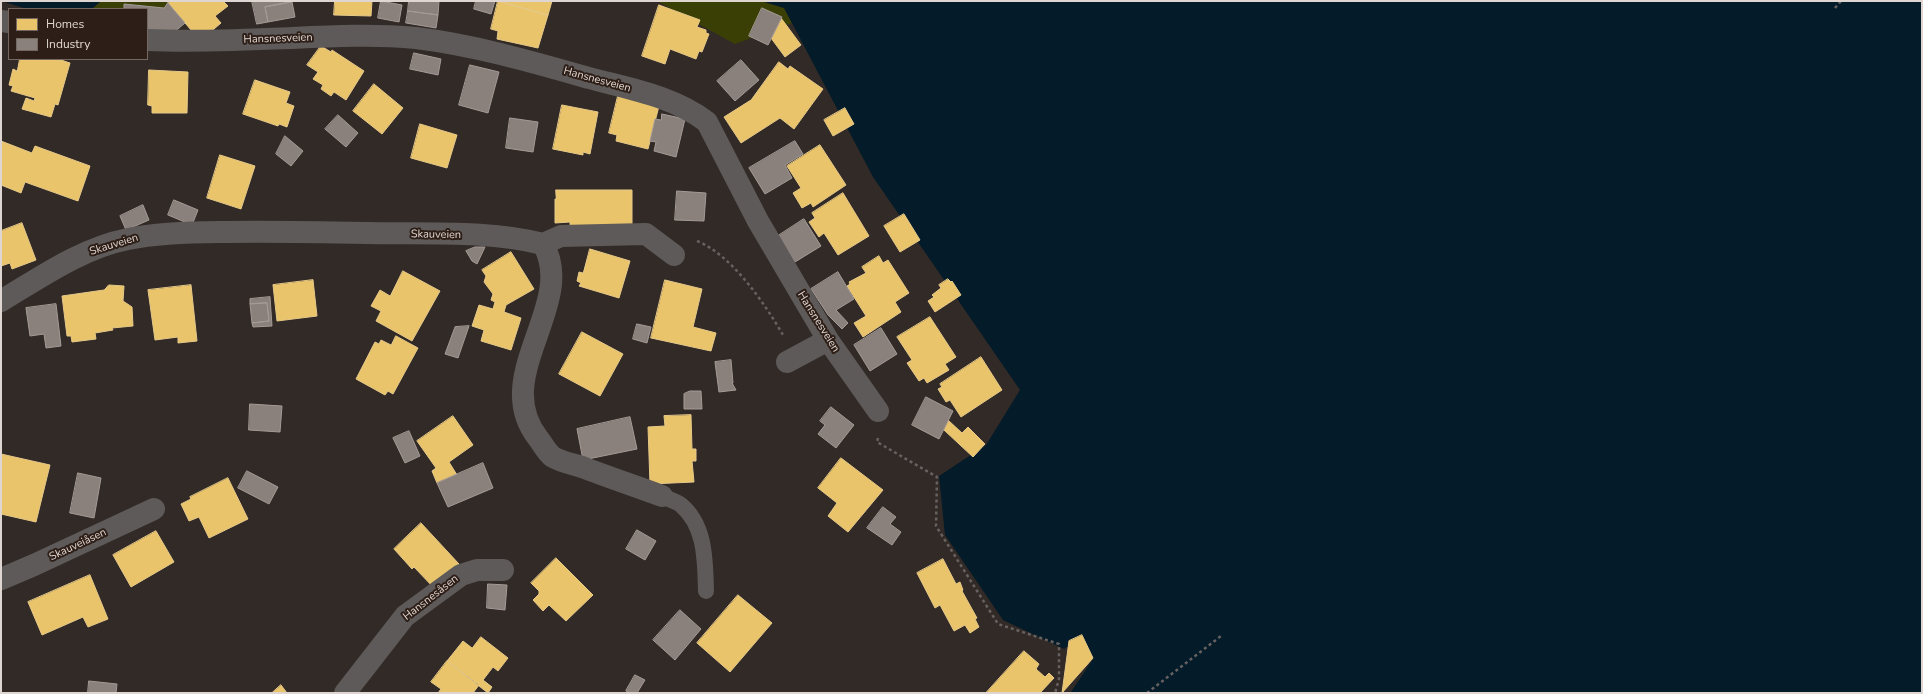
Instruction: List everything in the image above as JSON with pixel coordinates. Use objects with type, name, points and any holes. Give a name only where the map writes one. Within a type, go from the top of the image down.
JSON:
[{"type":"street","name":"Hansnesveien","points":[[148,40],[202,42],[362,35],[416,38],[483,50],[664,98],[693,111],[707,122],[758,221],[828,340],[878,411]]},
{"type":"street","name":"Skauveien","points":[[1,301],[57,267],[97,248],[128,239],[174,232],[244,231],[473,235],[522,240],[543,244]]},
{"type":"street","points":[[662,496],[553,457],[533,432],[524,412],[522,388],[531,350],[551,291],[549,255],[543,244],[561,236],[646,234],[674,255]]},
{"type":"street","points":[[787,362],[828,340]]},
{"type":"street","name":"Skauveiåsen","points":[[1,579],[34,566],[154,509]]},
{"type":"street","name":"Hansnesåsen","points":[[345,693],[405,616],[461,575],[478,570],[502,570]]},
{"type":"lane","points":[[662,496],[680,504],[690,514],[698,530],[704,546],[706,591]]},
{"type":"path","points":[[1835,8],[1841,1]]},
{"type":"path","points":[[693,240],[699,242],[724,259],[751,287],[766,304],[784,336]]},
{"type":"path","points":[[878,411],[878,442],[937,477],[936,526],[998,624],[1059,644],[1060,679],[1055,693]]},
{"type":"path","points":[[1147,693],[1221,636]]},
{"type":"green space","points":[[101,1],[191,1],[151,29],[148,8],[92,8]]},
{"type":"green space","points":[[657,1],[761,1],[784,8],[792,23],[735,44]]},
{"type":"water","points":[[1,1],[101,1],[93,8],[24,8]]},
{"type":"water","points":[[761,1],[1922,1],[1922,693],[1072,693],[1071,692],[1093,659],[1082,637],[1064,649],[1003,620],[945,535],[939,476],[986,445],[1020,390],[873,177],[784,8]]},
{"type":"building: Homes","points":[[171,1],[223,1],[228,6],[215,16],[221,23],[207,35],[197,37],[168,3]]},
{"type":"building: Homes","points":[[335,1],[372,1],[371,16],[334,15]]},
{"type":"building: Homes","points":[[498,1],[552,1],[548,15]]},
{"type":"building: Homes","points":[[498,1],[548,15],[538,48],[497,39],[498,31],[491,29]]},
{"type":"building: Homes","points":[[659,5],[700,20],[697,27],[706,30],[706,33],[709,34],[702,52],[699,51],[696,59],[670,49],[665,64],[642,56]]},
{"type":"building: Homes","points":[[781,18],[801,45],[785,57],[771,38]]},
{"type":"building: Homes","points":[[321,46],[331,52],[332,50],[364,71],[346,100],[334,92],[331,96],[321,89],[323,85],[313,79],[318,72],[307,65]]},
{"type":"building: Homes","points":[[20,60],[61,60],[70,63],[58,105],[55,104],[51,117],[22,109],[26,98],[34,101],[35,98],[11,91],[13,86],[9,85],[13,69],[17,71]]},
{"type":"building: Homes","points":[[779,62],[788,69],[790,66],[823,89],[794,129],[780,118],[741,143],[724,117],[751,100]]},
{"type":"building: Homes","points":[[149,70],[188,72],[187,113],[152,113],[152,106],[148,105]]},
{"type":"building: Homes","points":[[255,80],[290,92],[286,103],[294,106],[287,127],[279,124],[278,126],[243,114]]},
{"type":"building: Homes","points":[[374,84],[403,108],[382,134],[353,111]]},
{"type":"building: Homes","points":[[618,96],[659,106],[648,149],[616,141],[617,135],[609,133]]},
{"type":"building: Homes","points":[[562,105],[598,112],[590,154],[583,152],[583,155],[553,149]]},
{"type":"building: Homes","points":[[845,108],[854,124],[833,136],[824,120]]},
{"type":"building: Homes","points":[[420,124],[457,135],[447,168],[411,158]]},
{"type":"building: Homes","points":[[1,141],[32,153],[35,146],[90,166],[78,201],[25,182],[21,193],[1,185]]},
{"type":"building: Homes","points":[[820,145],[846,185],[813,207],[811,203],[802,208],[793,193],[801,188],[787,166]]},
{"type":"building: Homes","points":[[220,155],[255,166],[241,209],[207,198]]},
{"type":"building: Homes","points":[[556,190],[632,190],[632,226],[570,226],[570,222],[555,223]]},
{"type":"building: Homes","points":[[843,193],[869,236],[838,255],[824,233],[819,237],[809,222],[815,218],[812,213]]},
{"type":"building: Homes","points":[[904,214],[920,240],[900,252],[884,226]]},
{"type":"building: Homes","points":[[22,223],[36,260],[12,269],[10,263],[1,266],[1,231]]},
{"type":"building: Homes","points":[[590,249],[630,261],[619,298],[579,286],[581,283],[577,281],[579,272],[583,273]]},
{"type":"building: Homes","points":[[511,252],[534,289],[506,305],[504,312],[521,318],[511,350],[481,341],[484,330],[472,326],[479,305],[493,309],[495,302],[491,300],[493,294],[484,282],[486,276],[482,270]]},
{"type":"building: Homes","points":[[879,256],[883,263],[888,260],[909,293],[895,302],[901,312],[863,337],[854,323],[866,316],[847,286],[850,284],[849,282],[866,273],[862,267]]},
{"type":"building: Homes","points":[[403,271],[440,291],[412,341],[376,321],[381,311],[371,306],[380,290],[390,296]]},
{"type":"building: Homes","points":[[948,279],[951,282],[952,281],[961,295],[935,312],[928,301],[934,297],[932,295],[941,288],[939,285]]},
{"type":"building: Homes","points":[[313,280],[317,316],[277,321],[273,285]]},
{"type":"building: Homes","points":[[665,280],[702,289],[693,327],[716,333],[711,351],[651,338]]},
{"type":"building: Homes","points":[[109,285],[124,286],[123,301],[132,307],[133,326],[112,328],[113,330],[95,333],[96,339],[72,342],[71,336],[67,336],[62,296],[104,290]]},
{"type":"building: Homes","points":[[191,285],[197,341],[178,343],[178,337],[155,340],[148,290]]},
{"type":"building: Homes","points":[[930,317],[956,357],[945,364],[949,370],[927,383],[924,378],[919,381],[907,363],[912,360],[897,337]]},
{"type":"building: Homes","points":[[582,332],[623,354],[600,396],[559,374]]},
{"type":"building: Homes","points":[[396,336],[418,348],[393,394],[388,391],[385,395],[356,379],[375,342],[379,344],[381,340],[391,345]]},
{"type":"building: Homes","points":[[981,357],[1002,390],[961,417],[950,400],[946,402],[938,389],[942,387],[940,384]]},
{"type":"building: Homes","points":[[691,415],[692,449],[696,449],[696,461],[692,461],[694,482],[650,484],[648,427],[665,426],[664,416]]},
{"type":"building: Homes","points":[[453,416],[473,445],[449,462],[457,475],[437,483],[432,471],[436,468],[417,441]]},
{"type":"building: Homes","points":[[948,420],[962,433],[968,427],[985,444],[973,457],[944,430]]},
{"type":"building: Homes","points":[[1,454],[50,465],[36,522],[1,514]]},
{"type":"building: Homes","points":[[841,458],[883,490],[848,532],[828,516],[837,503],[818,488]]},
{"type":"building: Homes","points":[[228,478],[248,519],[209,538],[199,517],[189,521],[181,504],[191,499],[190,497]]},
{"type":"building: Homes","points":[[421,523],[459,564],[434,588],[414,567],[412,569],[394,549]]},
{"type":"building: Homes","points":[[156,531],[174,562],[131,587],[113,555]]},
{"type":"building: Homes","points":[[556,558],[593,595],[566,621],[549,605],[543,611],[533,600],[539,594],[539,591],[531,583]]},
{"type":"building: Homes","points":[[943,559],[956,584],[960,582],[962,591],[977,618],[975,619],[979,627],[970,633],[965,625],[954,631],[940,605],[935,608],[917,573]]},
{"type":"building: Homes","points":[[90,575],[108,619],[88,627],[83,617],[42,635],[28,602]]},
{"type":"building: Homes","points":[[738,595],[772,623],[730,672],[697,643]]},
{"type":"building: Homes","points":[[1082,635],[1093,658],[1062,693],[1069,641]]},
{"type":"building: Homes","points":[[481,637],[508,658],[498,671],[493,667],[483,680],[492,687],[488,693],[447,661],[463,641],[472,648]]},
{"type":"building: Homes","points":[[1024,651],[1039,664],[1036,669],[1045,677],[1049,673],[1054,678],[1040,693],[986,693]]},
{"type":"building: Homes","points":[[447,661],[479,685],[473,693],[438,693],[441,689],[431,682]]},
{"type":"building: Homes","points":[[281,685],[287,693],[272,693]]},
{"type":"building: Industry","points":[[252,1],[292,2],[265,7],[268,22],[257,24]]},
{"type":"building: Industry","points":[[381,1],[402,5],[399,22],[378,18]]},
{"type":"building: Industry","points":[[409,1],[439,1],[438,15],[408,11]]},
{"type":"building: Industry","points":[[476,1],[495,1],[491,14],[474,9]]},
{"type":"building: Industry","points":[[292,2],[295,17],[268,22],[265,7]]},
{"type":"building: Industry","points":[[168,3],[185,23],[172,34],[148,32],[148,8],[124,8],[124,4],[164,8]]},
{"type":"building: Industry","points":[[762,8],[782,17],[768,45],[749,36]]},
{"type":"building: Industry","points":[[408,11],[438,15],[436,28],[406,23]]},
{"type":"building: Industry","points":[[414,53],[441,59],[438,75],[410,69]]},
{"type":"building: Industry","points":[[741,60],[759,80],[735,101],[717,81]]},
{"type":"building: Industry","points":[[470,65],[499,72],[488,113],[459,105]]},
{"type":"building: Industry","points":[[662,114],[685,119],[676,157],[654,151],[656,142],[650,141],[655,119],[661,120]]},
{"type":"building: Industry","points":[[338,115],[358,133],[346,147],[325,129]]},
{"type":"building: Industry","points":[[510,118],[538,122],[533,152],[506,148]]},
{"type":"building: Industry","points":[[285,136],[303,151],[291,166],[276,154]]},
{"type":"building: Industry","points":[[795,141],[803,154],[785,165],[792,178],[765,194],[749,168]]},
{"type":"building: Industry","points":[[677,191],[706,193],[704,221],[675,220]]},
{"type":"building: Industry","points":[[174,200],[198,210],[192,225],[168,215]]},
{"type":"building: Industry","points":[[143,205],[149,220],[126,230],[120,216]]},
{"type":"building: Industry","points":[[804,219],[821,246],[795,262],[778,236]]},
{"type":"building: Industry","points":[[475,247],[485,247],[477,264],[472,261],[466,251]]},
{"type":"building: Industry","points":[[838,272],[854,299],[836,310],[848,323],[842,329],[828,315],[811,289]]},
{"type":"building: Industry","points":[[270,297],[272,326],[253,327],[252,323],[269,321],[267,303],[250,304],[250,299]]},
{"type":"building: Industry","points":[[267,303],[269,321],[252,323],[250,304]]},
{"type":"building: Industry","points":[[56,304],[61,346],[46,348],[44,334],[30,336],[26,308]]},
{"type":"building: Industry","points":[[637,324],[651,327],[647,343],[633,339]]},
{"type":"building: Industry","points":[[469,326],[458,358],[445,354],[455,327]]},
{"type":"building: Industry","points":[[881,328],[897,354],[870,371],[854,345]]},
{"type":"building: Industry","points":[[731,360],[732,383],[736,390],[719,392],[715,362]]},
{"type":"building: Industry","points":[[690,391],[701,391],[702,409],[684,409],[684,394]]},
{"type":"building: Industry","points":[[926,397],[953,411],[939,439],[912,425]]},
{"type":"building: Industry","points":[[250,404],[282,406],[280,432],[249,430]]},
{"type":"building: Industry","points":[[831,407],[854,425],[836,448],[818,434],[825,425],[820,421]]},
{"type":"building: Industry","points":[[630,417],[637,449],[583,460],[577,429]]},
{"type":"building: Industry","points":[[409,431],[420,456],[405,463],[393,438]]},
{"type":"building: Industry","points":[[483,463],[493,488],[448,507],[437,483]]},
{"type":"building: Industry","points":[[247,471],[278,487],[269,504],[238,488]]},
{"type":"building: Industry","points":[[78,473],[101,478],[94,518],[70,513]]},
{"type":"building: Industry","points":[[883,507],[896,517],[890,524],[901,532],[892,545],[867,528]]},
{"type":"building: Industry","points":[[637,530],[656,541],[645,560],[626,549]]},
{"type":"building: Industry","points":[[488,584],[507,585],[505,610],[487,608]]},
{"type":"building: Industry","points":[[680,610],[701,629],[675,660],[653,640]]},
{"type":"building: Industry","points":[[635,675],[645,680],[637,693],[630,693],[626,691]]},
{"type":"building: Industry","points":[[89,681],[117,684],[116,693],[88,693]]}]
